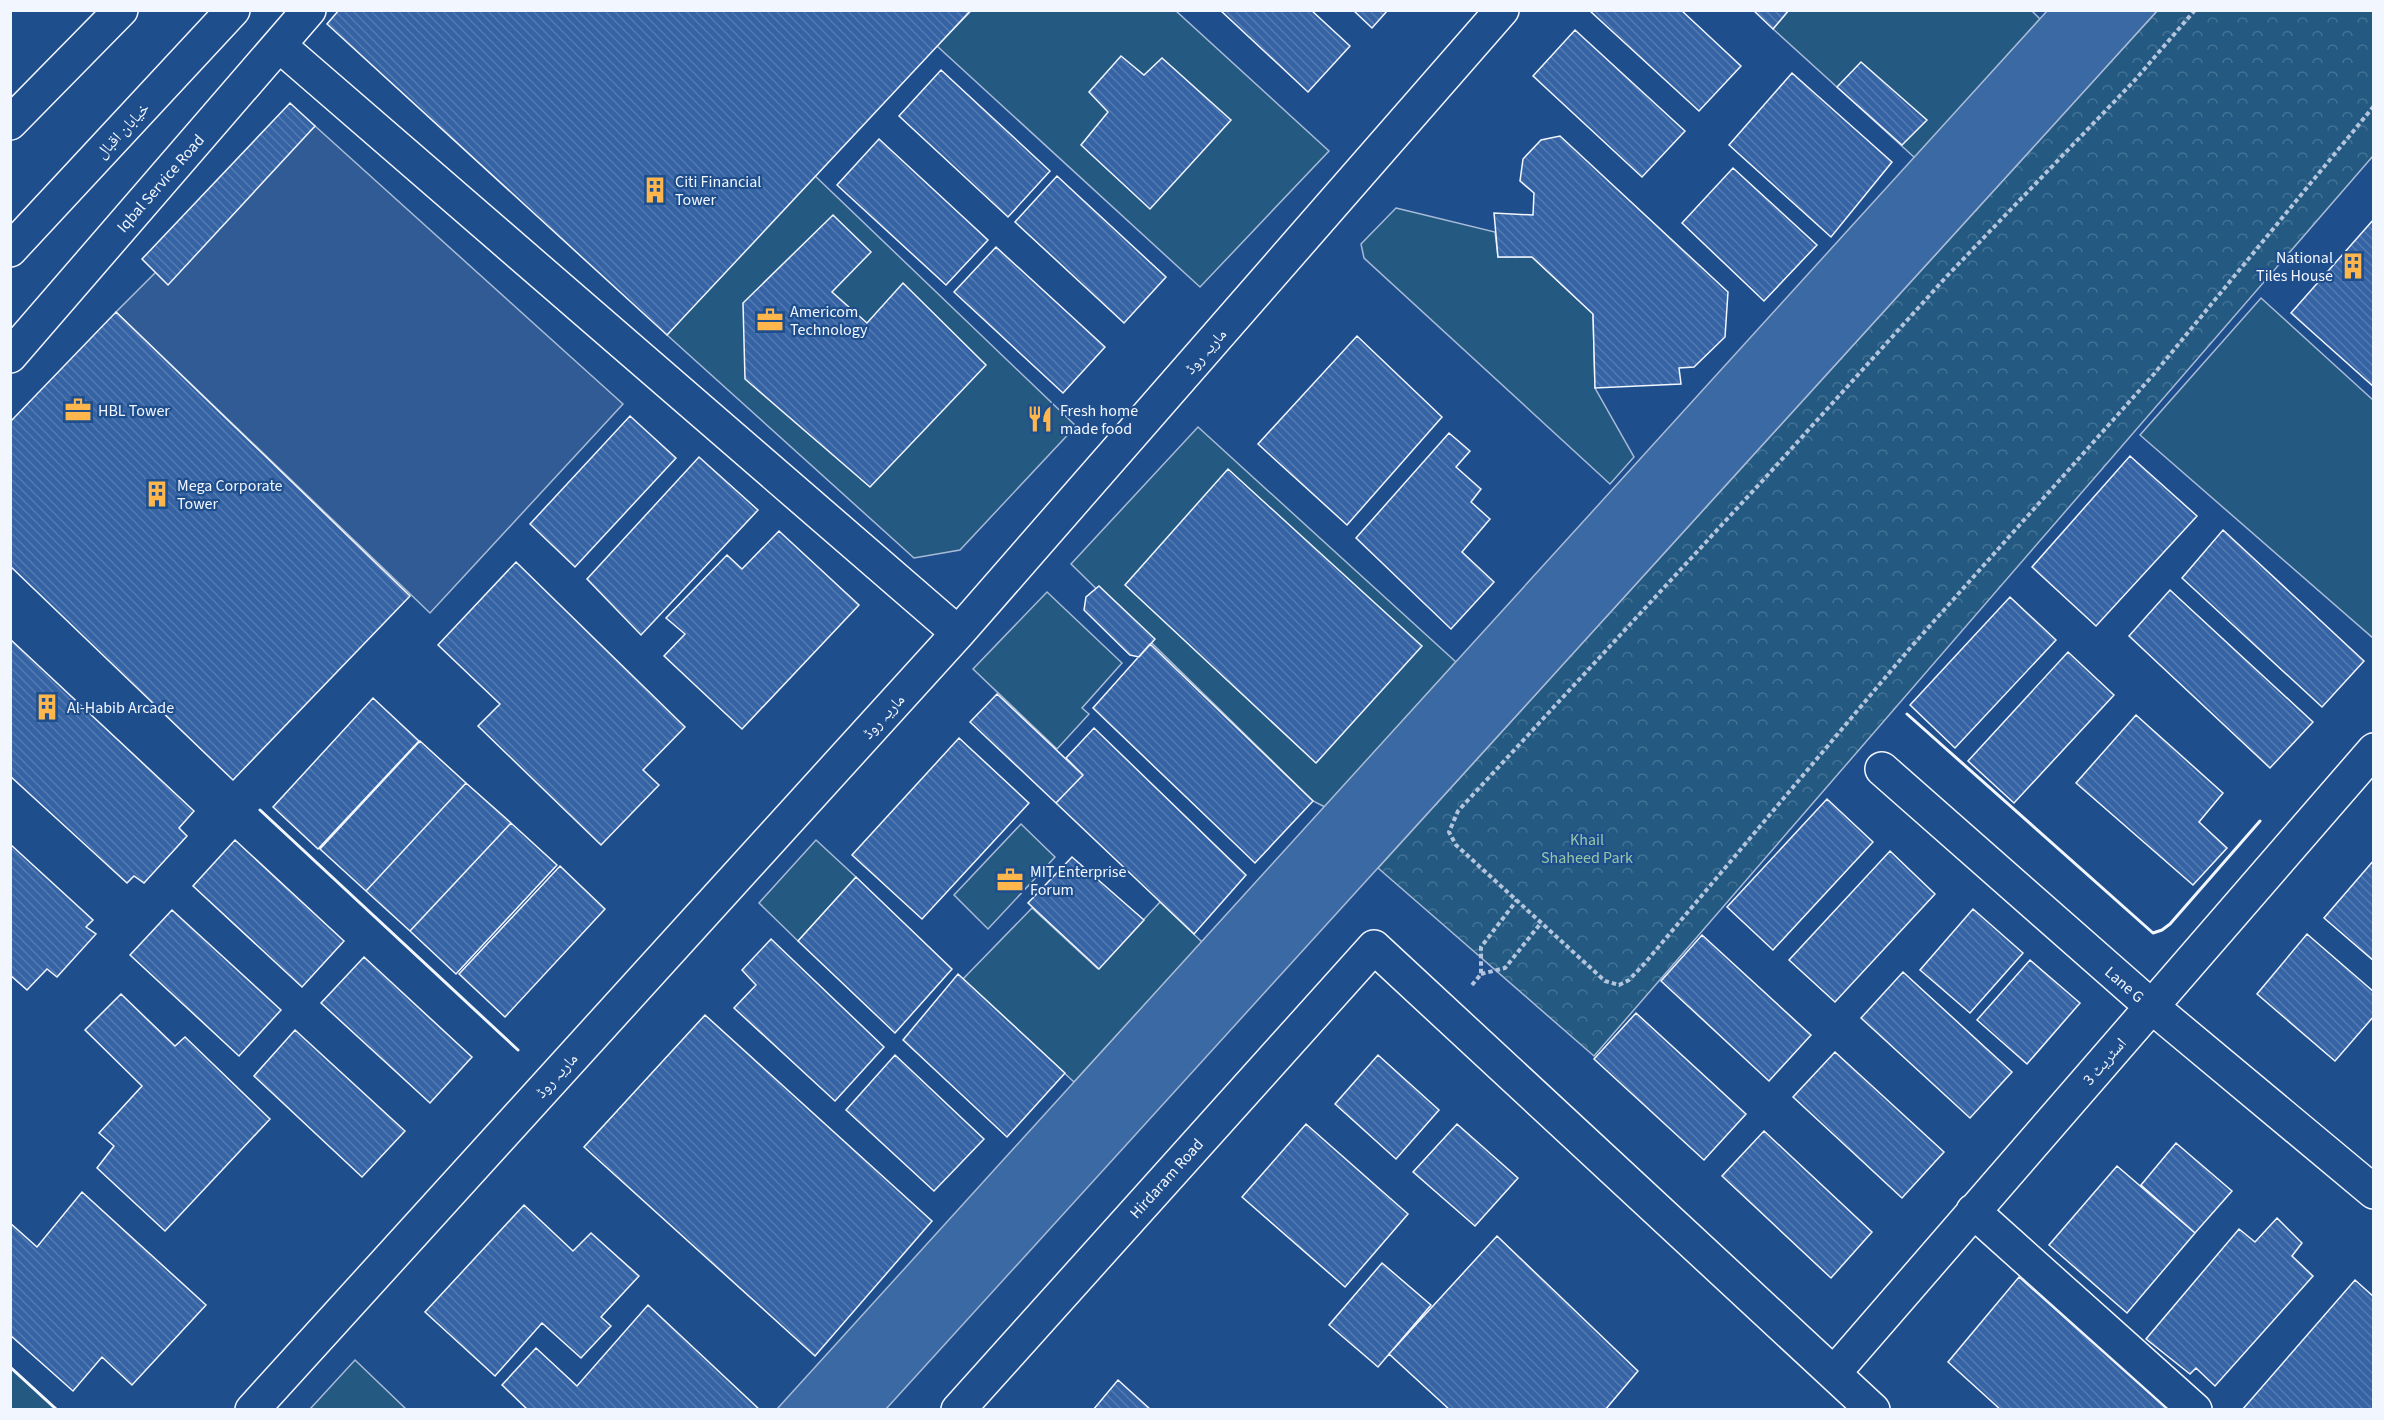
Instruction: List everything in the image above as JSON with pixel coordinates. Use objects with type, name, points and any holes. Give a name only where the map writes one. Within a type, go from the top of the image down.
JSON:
[{"type":"street","points":[[10,123],[121,10]]},
{"type":"street","name":"خیابان اقبال","points":[[10,250],[233,10]]},
{"type":"street","name":"Iqbal Service Road","points":[[10,356],[309,10]]},
{"type":"street","name":"ماریہ روڈ","points":[[252,1410],[958,633],[1502,10]]},
{"type":"street","points":[[280,46],[958,633]]},
{"type":"street","name":"اسٹریٹ 3","points":[[1834,1373],[2373,750]]},
{"type":"street","name":"Lane G","points":[[1882,769],[2151,1006],[2373,1192]]},
{"type":"street","name":"Hirdaram Road","points":[[958,1410],[1374,947],[1834,1373]]},
{"type":"street","points":[[1973,1211],[2195,1410]]},
{"type":"street","points":[[1834,1373],[1873,1410]]},
{"type":"path","points":[[2195,10],[2135,80],[1947,276],[1765,478],[1458,811],[1449,832],[1456,845],[1605,981],[1619,985],[1629,980],[1911,647],[2154,374],[2373,106]]},
{"type":"path","points":[[1517,900],[1481,947],[1481,974],[1505,968],[1541,923]]},
{"type":"green space","points":[[1789,10],[2031,10],[2040,19],[1915,158],[1773,29]]},
{"type":"green space","points":[[971,11],[1176,11],[1329,151],[1200,287],[937,46]]},
{"type":"green space","name":"Khail Shaheed Park","points":[[2157,11],[2373,11],[2373,156],[1594,1056],[1378,868]]},
{"type":"green space","points":[[812,173],[1076,426],[960,550],[914,558],[667,335]]},
{"type":"green space","points":[[1396,208],[1495,232],[1498,257],[1532,257],[1593,314],[1595,388],[1634,457],[1610,484],[1364,258],[1361,244]]},
{"type":"green space","points":[[2261,298],[2373,400],[2373,638],[2140,435]]},
{"type":"green space","points":[[1198,427],[1456,662],[1325,807],[1313,801],[1071,564]]},
{"type":"green space","points":[[1047,592],[1122,663],[1082,708],[1089,714],[1057,749],[973,669]]},
{"type":"green space","points":[[1021,824],[1055,857],[988,929],[954,895]]},
{"type":"green space","points":[[816,840],[856,877],[798,941],[759,903]]},
{"type":"green space","points":[[1160,902],[1202,942],[1074,1082],[963,979],[1032,908],[1098,969]]},
{"type":"green space","points":[[355,1360],[406,1409],[310,1409]]},
{"type":"green space","points":[[11,1367],[57,1409],[11,1409]]},
{"type":"shaded area","points":[[2047,11],[2157,11],[886,1409],[777,1409]]},
{"type":"shaded area","points":[[315,126],[623,404],[430,613],[116,312],[156,272]]},
{"type":"building","name":"Citi Financial Tower","points":[[339,10],[971,10],[667,335],[327,24]]},
{"type":"building","points":[[1220,10],[1311,10],[1350,46],[1308,92]]},
{"type":"building","points":[[1353,10],[1388,10],[1372,28]]},
{"type":"building","points":[[1681,10],[1741,66],[1699,111],[1590,11]]},
{"type":"building","points":[[1753,10],[1789,10],[1773,29]]},
{"type":"building","points":[[1575,30],[1685,131],[1642,177],[1533,76]]},
{"type":"building","points":[[1121,56],[1144,75],[1162,58],[1231,120],[1150,209],[1081,145],[1108,112],[1089,92]]},
{"type":"building","points":[[1861,62],[1927,120],[1902,145],[1837,87]]},
{"type":"building","points":[[941,70],[1050,171],[1008,217],[899,116]]},
{"type":"building","points":[[1792,73],[1892,162],[1831,237],[1729,145]]},
{"type":"building","points":[[290,103],[315,126],[168,285],[142,259]]},
{"type":"building","points":[[1560,136],[1728,292],[1725,337],[1694,367],[1679,368],[1681,384],[1595,388],[1593,314],[1532,257],[1498,257],[1494,213],[1533,215],[1534,193],[1520,181],[1523,159],[1541,140]]},
{"type":"building","points":[[879,139],[988,240],[946,285],[837,185]]},
{"type":"building","points":[[1733,168],[1817,245],[1764,301],[1682,223]]},
{"type":"building","points":[[1057,176],[1166,277],[1124,323],[1015,222]]},
{"type":"building","points":[[833,215],[871,252],[832,292],[867,323],[903,283],[986,365],[870,487],[745,379],[743,303]]},
{"type":"building","name":"National Tiles House","points":[[2374,219],[2374,387],[2291,313]]},
{"type":"building","points":[[996,247],[1105,347],[1063,393],[954,292]]},
{"type":"building","name":"Mega Corporate Tower","points":[[116,312],[410,596],[233,780],[10,566],[10,422]]},
{"type":"building","points":[[1357,336],[1442,417],[1347,525],[1258,444]]},
{"type":"building","points":[[630,416],[676,458],[575,567],[530,524]]},
{"type":"building","points":[[1449,433],[1470,451],[1456,467],[1481,489],[1471,502],[1490,519],[1462,552],[1494,582],[1451,629],[1356,538]]},
{"type":"building","points":[[2130,456],[2197,516],[2096,626],[2032,567]]},
{"type":"building","points":[[699,457],[758,510],[641,635],[587,579]]},
{"type":"building","points":[[1228,469],[1422,646],[1316,763],[1125,585]]},
{"type":"building","points":[[2223,530],[2364,661],[2322,707],[2182,578]]},
{"type":"building","points":[[779,531],[859,605],[742,729],[664,656],[685,634],[666,618],[727,555],[742,569]]},
{"type":"building","points":[[516,562],[685,727],[643,770],[659,785],[601,845],[478,726],[500,704],[438,645]]},
{"type":"building","points":[[1099,586],[1155,639],[1139,657],[1130,655],[1084,610],[1086,597]]},
{"type":"building","points":[[2170,590],[2313,722],[2270,768],[2129,636]]},
{"type":"building","points":[[2010,597],[2056,640],[1955,748],[1910,705]]},
{"type":"building","name":"Al-Habib Arcade","points":[[10,639],[194,811],[179,828],[187,836],[144,883],[134,876],[127,883],[10,776]]},
{"type":"building","points":[[1150,644],[1313,801],[1255,863],[1093,708]]},
{"type":"building","points":[[2068,652],[2114,695],[2014,803],[1968,761]]},
{"type":"building","points":[[997,694],[1083,775],[1056,803],[970,722]]},
{"type":"building","points":[[373,698],[419,741],[318,849],[273,807]]},
{"type":"building","points":[[2136,715],[2223,793],[2199,822],[2227,848],[2193,885],[2076,783]]},
{"type":"building","points":[[1094,728],[1246,875],[1194,934],[1056,803],[1083,775],[1066,758]]},
{"type":"building","points":[[959,738],[1029,803],[922,919],[852,855]]},
{"type":"building","points":[[420,741],[466,783],[366,891],[320,849]]},
{"type":"building","points":[[466,783],[511,823],[410,931],[366,891]]},
{"type":"building","points":[[1827,799],[1873,842],[1773,950],[1727,907]]},
{"type":"building","points":[[511,823],[557,865],[456,974],[410,931]]},
{"type":"building","points":[[235,840],[344,941],[302,987],[193,886]]},
{"type":"building","points":[[10,844],[93,920],[86,927],[96,934],[57,977],[47,969],[27,990],[10,975]]},
{"type":"building","points":[[1890,851],[1935,894],[1835,1002],[1789,960]]},
{"type":"building","points":[[1072,857],[1144,920],[1099,969],[1028,903]]},
{"type":"building","points":[[2374,860],[2374,961],[2324,918]]},
{"type":"building","points":[[560,866],[605,909],[505,1017],[459,974]]},
{"type":"building","points":[[856,877],[952,969],[895,1033],[798,941]]},
{"type":"building","points":[[1973,909],[2023,953],[1970,1013],[1920,970]]},
{"type":"building","points":[[172,910],[281,1010],[239,1056],[130,955]]},
{"type":"building","points":[[2307,934],[2374,992],[2374,1016],[2335,1061],[2257,994]]},
{"type":"building","points":[[1702,935],[1811,1035],[1769,1081],[1661,981]]},
{"type":"building","points":[[771,939],[884,1047],[835,1101],[734,1008],[756,985],[742,970]]},
{"type":"building","points":[[364,957],[472,1057],[430,1103],[321,1003]]},
{"type":"building","points":[[2030,960],[2080,1003],[2027,1064],[1977,1020]]},
{"type":"building","points":[[1903,972],[2012,1072],[1970,1118],[1861,1018]]},
{"type":"building","points":[[958,974],[1065,1073],[1007,1137],[903,1040]]},
{"type":"building","points":[[121,994],[175,1046],[185,1037],[270,1119],[165,1231],[97,1168],[114,1146],[99,1133],[142,1086],[85,1030]]},
{"type":"building","points":[[1636,1013],[1746,1114],[1704,1160],[1594,1059]]},
{"type":"building","points":[[705,1015],[932,1221],[815,1356],[584,1147]]},
{"type":"building","points":[[295,1030],[405,1131],[362,1177],[254,1076]]},
{"type":"building","points":[[1835,1052],[1944,1152],[1902,1198],[1793,1097]]},
{"type":"building","points":[[895,1055],[984,1139],[934,1191],[846,1110]]},
{"type":"building","points":[[1378,1055],[1439,1110],[1396,1159],[1335,1104]]},
{"type":"building","points":[[1306,1124],[1408,1214],[1345,1287],[1242,1197]]},
{"type":"building","points":[[1457,1124],[1518,1178],[1475,1226],[1413,1172]]},
{"type":"building","points":[[1764,1131],[1872,1232],[1831,1278],[1722,1176]]},
{"type":"building","points":[[2176,1143],[2232,1191],[2195,1233],[2141,1185]]},
{"type":"building","points":[[2117,1166],[2195,1233],[2127,1313],[2049,1245]]},
{"type":"building","points":[[82,1192],[206,1305],[132,1385],[102,1357],[73,1391],[10,1335],[10,1223],[37,1247]]},
{"type":"building","points":[[524,1205],[573,1251],[591,1233],[639,1276],[601,1317],[611,1326],[581,1358],[542,1323],[495,1376],[425,1312]]},
{"type":"building","points":[[2277,1218],[2302,1243],[2292,1256],[2313,1276],[2215,1386],[2196,1368],[2190,1374],[2146,1339],[2239,1229],[2255,1242]]},
{"type":"building","points":[[1497,1236],[1638,1371],[1605,1410],[1450,1410],[1389,1354]]},
{"type":"building","points":[[1382,1263],[1431,1305],[1378,1367],[1329,1325]]},
{"type":"building","points":[[2019,1277],[2168,1410],[2001,1410],[1948,1362]]},
{"type":"building","points":[[2355,1280],[2374,1297],[2374,1410],[2242,1410]]},
{"type":"building","points":[[648,1305],[760,1410],[528,1410],[502,1385],[536,1348],[577,1386]]},
{"type":"building","points":[[1118,1380],[1151,1410],[1093,1410]]},
{"type":"wall","points":[[1907,714],[2153,933],[2170,924],[2260,821]]},
{"type":"wall","points":[[260,810],[518,1050]]},
{"type":"wall","points":[[10,1367],[57,1410]]},
{"type":"place","name":"Citi Financial Tower","points":[[655,190]]},
{"type":"place","name":"National Tiles House","points":[[2353,266]]},
{"type":"place","name":"Americom Technology","points":[[770,320]]},
{"type":"place","name":"HBL Tower","points":[[78,410]]},
{"type":"place","name":"Fresh home made food","points":[[1040,419]]},
{"type":"place","name":"Mega Corporate Tower","points":[[157,494]]},
{"type":"place","name":"Al-Habib Arcade","points":[[47,707]]},
{"type":"place","name":"MIT Enterprise Forum","points":[[1010,880]]}]
